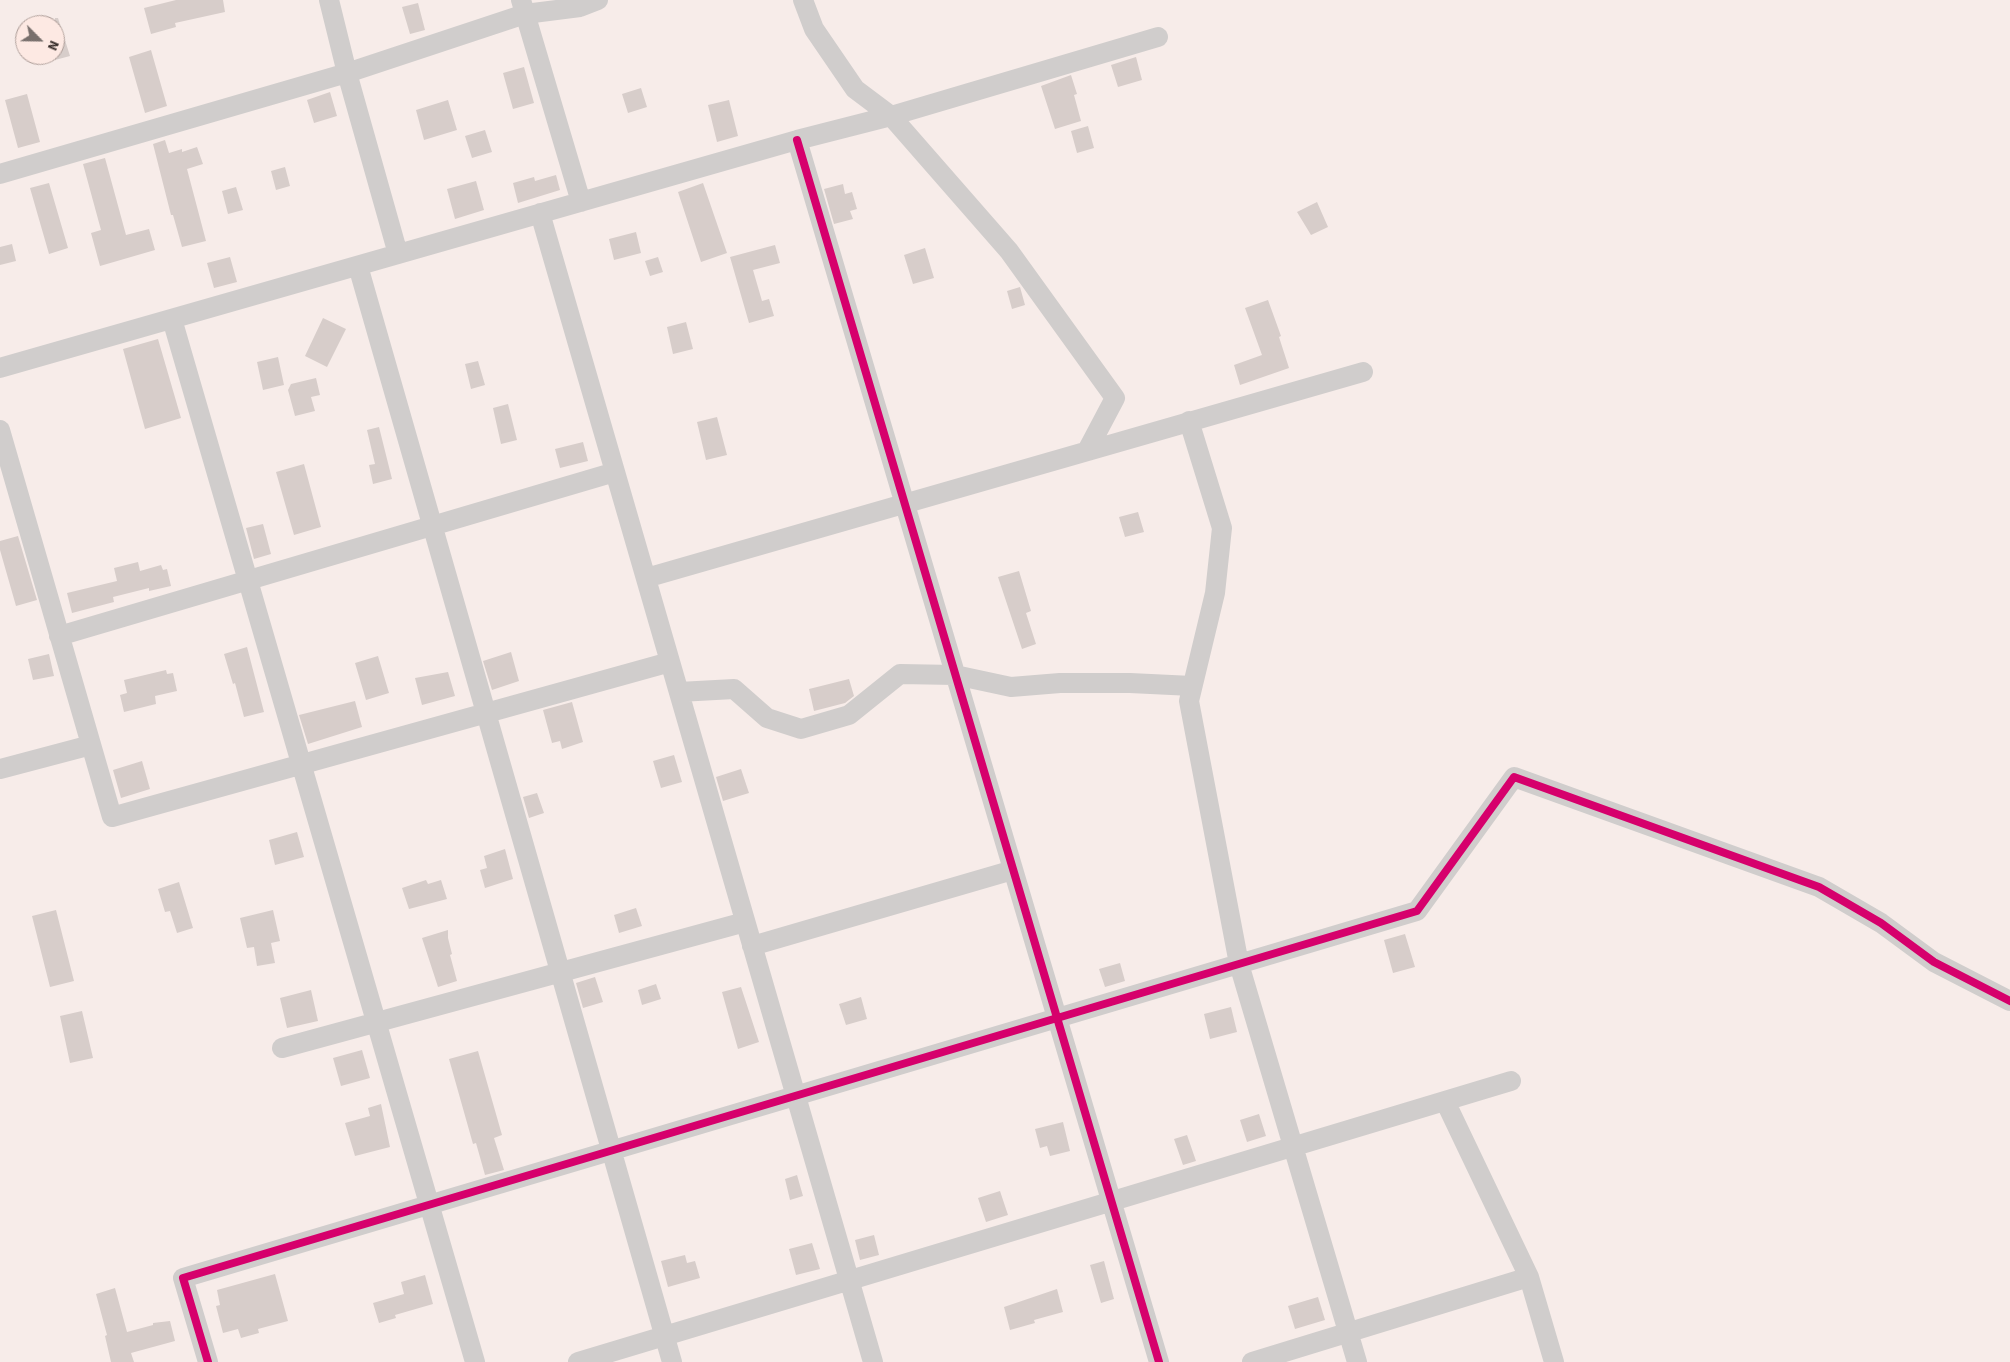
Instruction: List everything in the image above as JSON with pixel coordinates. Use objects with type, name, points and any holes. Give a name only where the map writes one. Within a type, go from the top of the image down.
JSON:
[{"type":"street","points":[[329,0],[346,74],[398,254]]},
{"type":"street","points":[[0,174],[346,74],[523,7],[580,8],[598,0]]},
{"type":"street","points":[[803,0],[814,29],[855,90],[891,116],[1009,251],[1115,398],[1088,451]]},
{"type":"street","points":[[523,7],[582,202]]},
{"type":"street","points":[[0,368],[797,140],[891,116],[1158,37]]},
{"type":"street","points":[[797,140],[1159,1362]]},
{"type":"street","points":[[540,214],[873,1362]]},
{"type":"street","points":[[358,266],[672,1362]]},
{"type":"street","points":[[172,319],[475,1362]]},
{"type":"street","points":[[646,578],[1362,372]]},
{"type":"street","points":[[1189,422],[1222,528],[1215,593],[1189,701],[1239,964],[1356,1362]]},
{"type":"street","points":[[0,430],[112,817],[670,662]]},
{"type":"street","points":[[60,636],[615,472]]},
{"type":"street","points":[[679,692],[734,689],[767,718],[801,729],[849,715],[900,674],[955,675],[1012,687],[1060,683],[1130,683],[1192,686]]},
{"type":"street","points":[[0,769],[91,744]]},
{"type":"street","points":[[208,1362],[183,1278],[1417,911],[1514,776],[1819,887],[1881,923],[1934,962],[2010,1001]]},
{"type":"street","points":[[752,946],[1013,870]]},
{"type":"street","points":[[282,1048],[745,922]]},
{"type":"street","points":[[578,1362],[1511,1081]]},
{"type":"street","points":[[1444,1101],[1529,1277],[1554,1362]]},
{"type":"street","points":[[1252,1362],[1529,1277]]},
{"type":"building","points":[[176,0],[223,0],[225,12],[175,23],[176,27],[151,34],[144,8]]},
{"type":"building","points":[[418,3],[425,30],[410,34],[402,7]]},
{"type":"building","points":[[65,40],[70,56],[65,57]]},
{"type":"building","points":[[151,50],[167,106],[145,113],[129,57]]},
{"type":"building","points":[[1136,57],[1142,80],[1118,87],[1111,65]]},
{"type":"building","points":[[524,67],[534,103],[513,109],[503,73]]},
{"type":"building","points":[[1071,75],[1077,94],[1074,95],[1081,121],[1055,129],[1041,86]]},
{"type":"building","points":[[641,88],[647,107],[628,113],[622,94]]},
{"type":"building","points":[[330,92],[337,116],[314,123],[307,100]]},
{"type":"building","points":[[27,94],[40,142],[18,148],[5,100]]},
{"type":"building","points":[[448,100],[457,130],[424,140],[416,110]]},
{"type":"building","points":[[729,100],[738,136],[717,142],[708,105]]},
{"type":"building","points":[[1088,126],[1094,148],[1077,153],[1071,131]]},
{"type":"building","points":[[485,130],[492,152],[472,158],[465,136]]},
{"type":"building","points":[[165,140],[169,153],[182,149],[182,152],[197,147],[203,164],[187,169],[206,241],[182,247],[173,215],[171,215],[153,144]]},
{"type":"building","points":[[105,158],[126,235],[149,229],[155,250],[100,266],[91,233],[101,230],[83,164]]},
{"type":"building","points":[[285,167],[290,186],[276,190],[271,171]]},
{"type":"building","points":[[556,175],[560,190],[518,203],[513,183],[534,177],[535,181]]},
{"type":"building","points":[[476,181],[484,210],[455,219],[447,189]]},
{"type":"building","points":[[49,183],[68,248],[49,254],[30,188]]},
{"type":"building","points":[[703,183],[727,253],[701,262],[678,192]]},
{"type":"building","points":[[843,184],[845,194],[852,192],[857,209],[850,211],[853,219],[834,224],[824,189]]},
{"type":"building","points":[[236,187],[243,210],[228,214],[222,191]]},
{"type":"building","points":[[1317,202],[1328,227],[1311,235],[1297,212]]},
{"type":"building","points":[[636,232],[641,253],[614,260],[609,239]]},
{"type":"building","points":[[12,244],[16,261],[0,265],[0,247]]},
{"type":"building","points":[[775,245],[780,263],[753,270],[762,301],[769,299],[774,316],[749,323],[730,257]]},
{"type":"building","points":[[925,248],[934,278],[913,284],[904,255]]},
{"type":"building","points":[[230,257],[237,282],[214,288],[207,263]]},
{"type":"building","points":[[658,257],[663,272],[650,276],[645,261]]},
{"type":"building","points":[[1020,287],[1025,305],[1012,309],[1007,291]]},
{"type":"building","points":[[1268,300],[1281,336],[1279,337],[1289,368],[1240,385],[1234,365],[1262,355],[1245,308]]},
{"type":"building","points":[[323,318],[346,329],[327,367],[305,356]]},
{"type":"building","points":[[686,322],[693,349],[673,354],[667,327]]},
{"type":"building","points":[[158,339],[181,418],[145,429],[123,349]]},
{"type":"building","points":[[278,357],[284,385],[263,390],[257,362]]},
{"type":"building","points":[[478,361],[485,385],[471,389],[465,364]]},
{"type":"building","points":[[316,378],[320,395],[311,397],[315,411],[295,416],[288,390],[291,384]]},
{"type":"building","points":[[508,404],[517,440],[501,444],[493,408]]},
{"type":"building","points":[[717,417],[727,455],[706,460],[697,422]]},
{"type":"building","points":[[379,427],[392,479],[373,484],[369,465],[375,464],[367,430]]},
{"type":"building","points":[[583,442],[588,461],[560,468],[555,449]]},
{"type":"building","points":[[304,464],[321,527],[294,535],[276,472]]},
{"type":"building","points":[[1138,512],[1144,532],[1125,537],[1119,517]]},
{"type":"building","points":[[263,524],[271,554],[254,559],[246,528]]},
{"type":"building","points":[[18,536],[37,600],[16,606],[0,550],[0,541]]},
{"type":"building","points":[[138,562],[140,571],[161,565],[163,570],[167,569],[171,586],[149,591],[149,588],[113,597],[114,602],[72,613],[67,593],[117,581],[114,568]]},
{"type":"building","points":[[1019,571],[1031,611],[1026,613],[1036,644],[1022,649],[998,577]]},
{"type":"building","points":[[247,647],[264,712],[244,717],[235,683],[233,684],[224,654]]},
{"type":"building","points":[[511,652],[519,681],[492,690],[483,661]]},
{"type":"building","points":[[49,654],[54,676],[33,680],[28,659]]},
{"type":"building","points":[[378,656],[389,693],[366,700],[355,663]]},
{"type":"building","points":[[166,670],[167,674],[173,673],[177,691],[155,696],[156,704],[124,712],[120,695],[127,693],[124,680]]},
{"type":"building","points":[[448,672],[455,696],[422,705],[415,678]]},
{"type":"building","points":[[849,679],[854,696],[845,703],[814,711],[809,689]]},
{"type":"building","points":[[355,701],[362,727],[308,744],[299,715]]},
{"type":"building","points":[[572,702],[583,742],[562,749],[560,741],[552,743],[543,710]]},
{"type":"building","points":[[674,755],[682,782],[661,788],[653,761]]},
{"type":"building","points":[[142,761],[150,789],[121,798],[113,770]]},
{"type":"building","points":[[741,769],[749,793],[723,801],[716,777]]},
{"type":"building","points":[[537,793],[544,813],[529,818],[523,797]]},
{"type":"building","points":[[297,832],[304,857],[275,865],[269,840]]},
{"type":"building","points":[[505,849],[513,879],[485,888],[480,870],[487,868],[484,856]]},
{"type":"building","points":[[426,880],[428,884],[441,880],[447,899],[409,909],[402,888]]},
{"type":"building","points":[[179,882],[193,928],[177,933],[170,911],[165,912],[158,889]]},
{"type":"building","points":[[636,908],[642,926],[619,933],[614,915]]},
{"type":"building","points":[[56,910],[74,981],[50,987],[32,916]]},
{"type":"building","points":[[273,910],[280,941],[271,943],[275,963],[257,966],[254,947],[247,948],[240,918]]},
{"type":"building","points":[[448,930],[452,954],[450,955],[457,981],[438,987],[422,938]]},
{"type":"building","points":[[1405,934],[1415,967],[1393,973],[1384,940]]},
{"type":"building","points":[[1120,963],[1125,981],[1105,987],[1099,969]]},
{"type":"building","points":[[595,977],[603,1002],[583,1008],[576,983]]},
{"type":"building","points":[[656,984],[661,999],[642,1005],[638,990]]},
{"type":"building","points":[[741,987],[759,1042],[738,1049],[722,992]]},
{"type":"building","points":[[311,990],[318,1021],[287,1028],[280,998]]},
{"type":"building","points":[[861,997],[867,1019],[846,1025],[839,1004]]},
{"type":"building","points":[[1231,1007],[1237,1032],[1210,1039],[1204,1014]]},
{"type":"building","points":[[82,1011],[93,1058],[70,1063],[60,1016]]},
{"type":"building","points":[[362,1050],[370,1078],[341,1086],[333,1058]]},
{"type":"building","points":[[478,1051],[502,1135],[494,1138],[504,1170],[485,1175],[476,1143],[473,1144],[449,1059]]},
{"type":"building","points":[[381,1104],[390,1147],[355,1156],[345,1123],[370,1116],[368,1108]]},
{"type":"building","points":[[1259,1114],[1266,1136],[1247,1142],[1240,1120]]},
{"type":"building","points":[[1063,1122],[1070,1151],[1050,1156],[1047,1146],[1040,1148],[1035,1129]]},
{"type":"building","points":[[1187,1135],[1196,1161],[1183,1165],[1174,1139]]},
{"type":"building","points":[[797,1175],[803,1196],[790,1200],[785,1179]]},
{"type":"building","points":[[1000,1191],[1008,1215],[986,1222],[978,1198]]},
{"type":"building","points":[[874,1235],[879,1255],[860,1260],[855,1240]]},
{"type":"building","points":[[812,1243],[820,1269],[796,1275],[789,1249]]},
{"type":"building","points":[[685,1255],[687,1263],[695,1261],[700,1278],[668,1287],[661,1261]]},
{"type":"building","points":[[1104,1261],[1114,1299],[1101,1303],[1090,1265]]},
{"type":"building","points":[[275,1274],[288,1321],[258,1329],[259,1333],[241,1338],[238,1329],[223,1333],[216,1306],[220,1305],[217,1290]]},
{"type":"building","points":[[425,1275],[433,1304],[395,1315],[396,1318],[379,1323],[373,1303],[404,1294],[401,1282]]},
{"type":"building","points":[[115,1288],[127,1332],[153,1325],[153,1323],[170,1321],[175,1341],[131,1353],[134,1362],[111,1362],[105,1336],[107,1335],[96,1294]]},
{"type":"building","points":[[1057,1289],[1063,1312],[1034,1320],[1035,1323],[1010,1330],[1004,1307]]},
{"type":"building","points":[[1318,1297],[1325,1320],[1295,1329],[1288,1306]]},
{"type":"cycle path","points":[[797,140],[1159,1362]]},
{"type":"cycle path","points":[[208,1362],[183,1278],[1417,911],[1514,777],[1819,887],[1881,923],[1934,962],[2010,1001]]}]
